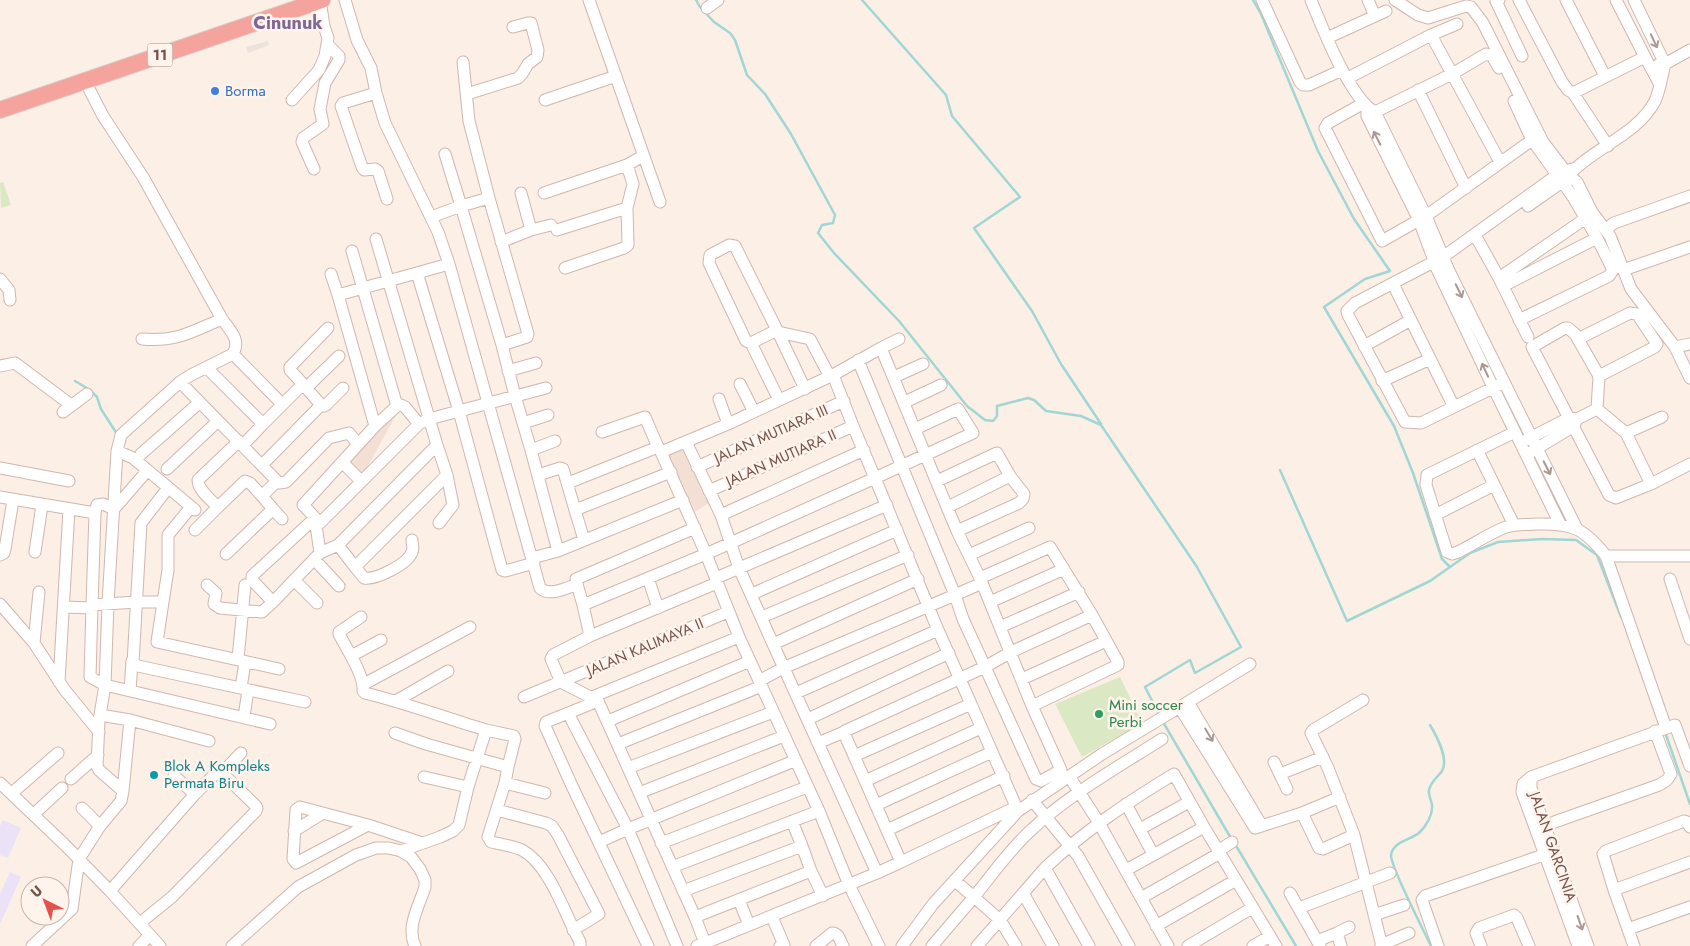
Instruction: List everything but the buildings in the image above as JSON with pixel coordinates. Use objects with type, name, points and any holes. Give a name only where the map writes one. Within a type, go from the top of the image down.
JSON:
[{"type":"highway","name":"11","points":[[0,110],[321,0]]},
{"type":"street","points":[[292,100],[319,70],[326,56],[328,38],[324,26],[321,0]]},
{"type":"street","points":[[345,0],[357,40],[371,68],[385,123],[438,232],[449,264],[542,591],[552,592],[577,582],[695,528]]},
{"type":"street","points":[[589,0],[642,156],[660,202]]},
{"type":"street","points":[[707,8],[718,0]]},
{"type":"street","points":[[1262,0],[1303,85],[1309,85],[1345,74],[1457,24]]},
{"type":"street","points":[[1310,0],[1345,74],[1369,110],[1423,218],[1437,264],[1526,440],[1526,454],[1560,524]]},
{"type":"street","points":[[1328,38],[1381,14],[1368,0]]},
{"type":"street","points":[[1395,0],[1418,15],[1428,18],[1465,6],[1471,7],[1483,23],[1543,142],[1566,174],[1586,218],[1612,267],[1612,273],[1519,320]]},
{"type":"street","points":[[1497,0],[1522,56]]},
{"type":"street","points":[[1519,0],[1562,82],[1573,93],[1608,146]]},
{"type":"street","points":[[1566,0],[1605,76]]},
{"type":"street","points":[[1616,0],[1644,57],[1660,83]]},
{"type":"street","points":[[1498,385],[1420,424],[1405,422],[1347,311],[1355,303],[1437,264],[1477,238],[1608,146],[1650,109],[1658,94],[1665,64],[1634,0]]},
{"type":"street","points":[[466,94],[518,78],[528,64],[537,56],[538,50],[531,23],[513,27]]},
{"type":"street","points":[[1431,35],[1500,162]]},
{"type":"street","points":[[314,169],[302,142],[303,138],[322,124],[320,104],[325,83],[339,60],[339,56],[327,44]]},
{"type":"street","points":[[1651,67],[1665,64],[1690,50]]},
{"type":"street","points":[[1532,140],[1423,218],[1382,241],[1325,128],[1328,123],[1369,110],[1418,90],[1484,56],[1489,54],[1492,56],[1532,140],[1566,174],[1577,182],[1592,212],[1610,236],[1631,289],[1675,347],[1690,378]]},
{"type":"street","points":[[1573,93],[1644,57]]},
{"type":"street","points":[[463,62],[471,129],[528,334],[528,337],[502,345]]},
{"type":"street","points":[[545,100],[616,76]]},
{"type":"street","points":[[85,81],[103,116],[143,178],[236,341],[237,346],[233,354],[180,382],[124,432],[120,438],[117,450],[105,685],[100,715],[97,766],[123,791]]},
{"type":"street","points":[[1418,90],[1466,188]]},
{"type":"street","points":[[376,93],[343,102],[341,106],[362,167],[365,170],[377,170],[387,199]]},
{"type":"street","points":[[445,154],[502,345],[558,551]]},
{"type":"street","points":[[544,193],[627,165],[642,156]]},
{"type":"street","points":[[565,268],[627,246],[626,208],[632,186],[627,165]]},
{"type":"street","points":[[521,193],[531,230]]},
{"type":"street","points":[[1606,229],[1614,223],[1690,196]]},
{"type":"street","points":[[430,216],[489,198]]},
{"type":"street","points":[[501,242],[531,230],[554,228],[626,208]]},
{"type":"street","points":[[1501,282],[1586,218]]},
{"type":"street","points":[[1477,238],[1528,337]]},
{"type":"street","points":[[1501,282],[1597,238]]},
{"type":"street","points":[[376,239],[424,422],[437,445],[447,475],[454,506],[439,523]]},
{"type":"street","points":[[805,389],[777,331],[735,246],[729,244],[710,255],[708,260],[747,343],[777,331],[810,339],[832,376],[898,530],[938,630],[1017,809]]},
{"type":"street","points":[[1623,270],[1690,247]]},
{"type":"street","points":[[352,251],[397,406]]},
{"type":"street","points":[[338,295],[449,264]]},
{"type":"street","points":[[417,273],[459,411],[502,570],[505,571],[533,561],[683,500]]},
{"type":"street","points":[[331,274],[376,426]]},
{"type":"street","points":[[0,279],[9,290],[10,300]]},
{"type":"street","points":[[1393,284],[1454,408]]},
{"type":"street","points":[[1578,339],[1630,313],[1634,313],[1637,314],[1656,341],[1657,344],[1654,347],[1599,376]]},
{"type":"street","points":[[142,339],[159,341],[172,339],[222,319]]},
{"type":"street","points":[[1364,346],[1411,320]]},
{"type":"street","points":[[321,405],[290,370],[290,367],[328,328]]},
{"type":"street","points":[[1597,409],[1599,376],[1572,330],[1565,328],[1532,347],[1573,421],[1610,496],[1616,498],[1651,484],[1690,464]]},
{"type":"street","points":[[568,483],[686,442],[728,424],[832,376],[899,339]]},
{"type":"street","points":[[751,343],[779,400]]},
{"type":"street","points":[[1675,347],[1690,344]]},
{"type":"street","points":[[858,360],[955,594],[963,619],[1039,782],[1061,770],[1032,706],[981,580],[957,530],[881,348]]},
{"type":"street","points":[[233,354],[282,404]]},
{"type":"street","points":[[218,507],[197,484],[198,480],[263,424],[282,404],[339,356]]},
{"type":"street","points":[[1382,381],[1430,359]]},
{"type":"street","points":[[0,366],[15,363],[67,408],[86,394]]},
{"type":"street","points":[[508,371],[536,363]]},
{"type":"street","points":[[894,377],[923,364]]},
{"type":"street","points":[[207,368],[263,424]]},
{"type":"street","points":[[180,382],[277,481],[282,483],[286,482],[332,436],[349,432],[358,444]]},
{"type":"street","points":[[740,384],[754,412]]},
{"type":"street","points":[[904,402],[941,385]]},
{"type":"street","points":[[1498,385],[1515,432],[1537,449],[1576,529]]},
{"type":"street","points":[[262,465],[321,405],[326,405],[343,388]]},
{"type":"street","points":[[424,422],[405,407],[397,406],[358,444],[303,505],[322,523],[361,482],[424,422],[546,388]]},
{"type":"street","points":[[718,399],[728,424]]},
{"type":"street","name":"JALAN MUTIARA III","points":[[697,467],[844,401]]},
{"type":"street","points":[[141,454],[200,403]]},
{"type":"street","points":[[1526,440],[1597,409]]},
{"type":"street","points":[[1597,409],[1626,433],[1651,484]]},
{"type":"street","points":[[583,605],[730,544],[974,433],[958,410],[915,429]]},
{"type":"street","points":[[523,423],[548,415]]},
{"type":"street","points":[[602,432],[645,417],[695,528],[739,637],[818,811],[849,885],[879,946]]},
{"type":"street","points":[[1626,433],[1662,417]]},
{"type":"street","points":[[167,469],[218,421]]},
{"type":"street","points":[[1526,454],[1537,449],[1573,421]]},
{"type":"street","name":"JALAN MUTIARA II","points":[[709,490],[853,426]]},
{"type":"street","points":[[1515,432],[1427,475],[1426,485],[1447,552],[1449,554],[1458,552],[1504,528],[1514,525],[1560,524],[1576,529],[1588,536],[1606,556],[1663,729],[1671,774],[1667,780],[1659,785],[1546,825]]},
{"type":"street","points":[[531,450],[555,441]]},
{"type":"street","points":[[686,442],[721,515],[739,568],[783,668],[877,873]]},
{"type":"street","points":[[207,585],[216,593],[214,601],[216,606],[263,612],[317,556],[338,545],[437,445]]},
{"type":"street","points":[[117,450],[133,458],[193,508],[168,535],[168,570],[157,642]]},
{"type":"street","points":[[721,515],[864,450]]},
{"type":"street","points":[[1477,450],[1514,525]]},
{"type":"street","points":[[937,480],[997,453],[1010,476],[1024,494],[1021,501],[957,530]]},
{"type":"street","points":[[342,462],[361,482]]},
{"type":"street","points":[[0,468],[69,481]]},
{"type":"street","points":[[538,475],[562,468],[584,540]]},
{"type":"street","points":[[114,509],[147,470]]},
{"type":"street","points":[[575,510],[671,472]]},
{"type":"street","points":[[355,567],[447,475]]},
{"type":"street","points":[[948,507],[1010,476]]},
{"type":"street","points":[[195,530],[245,481],[250,483],[282,519]]},
{"type":"street","points":[[262,496],[277,481]]},
{"type":"street","points":[[1435,515],[1494,486]]},
{"type":"street","points":[[130,691],[141,523],[168,488]]},
{"type":"street","points":[[0,497],[95,513]]},
{"type":"street","points":[[0,556],[4,553],[5,549],[13,500]]},
{"type":"street","points":[[114,509],[103,504],[97,505],[95,513],[90,677],[105,685],[270,724]]},
{"type":"street","points":[[35,552],[42,505]]},
{"type":"street","points":[[887,505],[739,568],[658,608],[590,636],[553,655],[551,659],[561,682],[595,699],[608,721],[650,819],[696,917],[703,945],[877,873],[1017,809],[1250,664]]},
{"type":"street","points":[[59,682],[69,508]]},
{"type":"street","points":[[226,554],[272,509]]},
{"type":"street","points":[[315,518],[317,556],[339,586]]},
{"type":"street","points":[[273,602],[252,580],[252,576],[315,518]]},
{"type":"street","points":[[969,555],[1029,528]]},
{"type":"street","points":[[752,594],[898,530]]},
{"type":"street","points":[[338,545],[364,578],[369,579],[380,576],[411,555],[413,550],[412,540]]},
{"type":"street","points":[[618,744],[760,684],[783,668],[955,594],[1050,547],[1092,615],[1118,664],[1032,706]]},
{"type":"street","points":[[1606,556],[1688,552]]},
{"type":"street","points":[[762,618],[908,555]]},
{"type":"street","points":[[990,602],[1064,569]]},
{"type":"street","points":[[648,578],[658,608]]},
{"type":"street","points":[[773,644],[918,579]]},
{"type":"street","points":[[1670,579],[1690,639]]},
{"type":"street","points":[[294,580],[317,603]]},
{"type":"street","points":[[577,582],[590,636]]},
{"type":"street","points":[[244,717],[242,610],[245,586]]},
{"type":"street","points":[[34,643],[39,592]]},
{"type":"street","points":[[1000,627],[1078,592]]},
{"type":"street","points":[[64,607],[163,602]]},
{"type":"street","points":[[0,604],[34,643],[59,682],[99,732]]},
{"type":"street","name":"JALAN KALIMAYA II","points":[[524,697],[728,612]]},
{"type":"street","points":[[818,743],[960,680],[1011,652],[1092,615]]},
{"type":"street","points":[[362,617],[339,633],[364,684],[363,691],[365,693],[486,730],[514,736],[515,739],[505,783],[488,837],[491,842],[520,849],[534,858],[555,893],[580,942],[580,946]]},
{"type":"street","points":[[364,684],[470,627]]},
{"type":"street","points":[[796,693],[938,630]]},
{"type":"street","points":[[648,946],[545,726],[546,722],[739,637]]},
{"type":"street","points":[[134,638],[279,669]]},
{"type":"street","points":[[351,656],[381,640]]},
{"type":"street","points":[[1022,679],[1106,641]]},
{"type":"street","points":[[808,719],[949,653]]},
{"type":"street","points":[[132,661],[138,666],[305,702]]},
{"type":"street","points":[[608,721],[750,661]]},
{"type":"street","points":[[396,702],[448,671]]},
{"type":"street","points":[[1363,700],[1312,730],[1312,735],[1340,797],[1354,835],[1382,945],[1409,933]]},
{"type":"street","points":[[854,756],[971,704]]},
{"type":"street","points":[[1184,705],[1254,828],[1302,813],[1340,797]]},
{"type":"street","points":[[628,768],[773,712]]},
{"type":"street","points":[[568,713],[628,829],[677,946]]},
{"type":"street","points":[[100,715],[130,720],[210,741]]},
{"type":"street","points":[[32,946],[72,909],[79,859],[100,826],[121,801],[130,720]]},
{"type":"street","points":[[865,781],[981,728]]},
{"type":"street","points":[[1663,729],[1690,766]]},
{"type":"street","points":[[1531,777],[1663,729]]},
{"type":"street","points":[[401,852],[453,831],[459,826],[468,787],[486,730]]},
{"type":"street","points":[[844,732],[901,862]]},
{"type":"street","points":[[395,733],[426,744],[508,767]]},
{"type":"street","points":[[639,793],[784,736]]},
{"type":"street","points":[[932,946],[972,895],[1027,833],[1080,793],[1162,739]]},
{"type":"street","points":[[1121,744],[1130,760]]},
{"type":"street","points":[[12,793],[58,752]]},
{"type":"street","points":[[876,806],[992,752]]},
{"type":"street","points":[[222,773],[241,753]]},
{"type":"street","points":[[71,779],[98,754]]},
{"type":"street","points":[[1280,774],[1323,757]]},
{"type":"street","points":[[598,842],[794,761]]},
{"type":"street","points":[[1274,762],[1286,789]]},
{"type":"street","points":[[110,891],[195,794],[218,771],[256,806],[257,809],[172,897],[140,924]]},
{"type":"street","points":[[978,946],[1045,868],[1070,846],[1126,804],[1177,772],[1189,802],[1273,941],[1253,946]]},
{"type":"street","points":[[174,776],[195,794]]},
{"type":"street","points":[[887,830],[1004,776]]},
{"type":"street","points":[[1069,776],[1099,823],[1168,946]]},
{"type":"street","points":[[424,777],[468,787]]},
{"type":"street","name":"JALAN GARCINIA","points":[[1531,777],[1531,788],[1546,825],[1550,853],[1578,946]]},
{"type":"street","name":"JALAN GARCINIA","points":[[1531,777],[1523,784],[1522,792],[1550,853],[1588,946]]},
{"type":"street","points":[[0,782],[79,859],[160,946]]},
{"type":"street","points":[[505,783],[545,794]]},
{"type":"street","points":[[661,843],[807,787]]},
{"type":"street","points":[[34,814],[62,788]]},
{"type":"street","points":[[1032,800],[1070,846],[1086,869],[1129,946]]},
{"type":"street","points":[[1140,830],[1189,802]]},
{"type":"street","points":[[1126,804],[1153,854]]},
{"type":"street","points":[[82,808],[100,826]]},
{"type":"street","points":[[368,825],[296,863],[293,859],[296,810],[299,808],[368,825],[422,843]]},
{"type":"street","points":[[902,946],[933,904],[956,882],[1017,809]]},
{"type":"street","points":[[497,810],[546,823],[552,826],[558,835],[599,914],[573,930]]},
{"type":"street","points":[[672,867],[818,811]]},
{"type":"street","points":[[294,831],[323,813]]},
{"type":"street","points":[[1302,813],[1319,848],[1323,849],[1354,835]]},
{"type":"street","points":[[792,821],[810,871],[823,896]]},
{"type":"street","points":[[1634,946],[1603,854],[1606,851],[1688,824]]},
{"type":"street","points":[[1126,870],[1204,827]]},
{"type":"street","points":[[1142,898],[1219,852],[1232,842]]},
{"type":"street","points":[[683,891],[802,846]]},
{"type":"street","points":[[232,946],[298,887],[356,855],[376,848],[389,848],[411,857],[425,880],[425,887],[411,930],[415,946]]},
{"type":"street","points":[[1438,946],[1422,900],[1425,896],[1550,853]]},
{"type":"street","points":[[1614,890],[1690,862]]},
{"type":"street","points":[[1045,868],[1089,946]]},
{"type":"street","points":[[696,917],[810,871]]},
{"type":"street","points":[[1299,908],[1366,884],[1390,873]]},
{"type":"street","points":[[1156,926],[1236,880]]},
{"type":"street","points":[[956,882],[1000,920],[1016,946]]},
{"type":"street","points":[[1023,893],[1053,946]]},
{"type":"street","points":[[1290,893],[1318,943],[1349,927]]},
{"type":"street","points":[[739,900],[749,925]]},
{"type":"street","points":[[1374,915],[1404,905]]},
{"type":"street","points":[[1628,929],[1690,907]]},
{"type":"street","points":[[1188,946],[1252,908]]},
{"type":"street","points":[[1481,946],[1476,933],[1479,928],[1514,915],[1518,918],[1529,946]]},
{"type":"street","points":[[772,916],[783,946]]},
{"type":"street","points":[[816,946],[832,933],[837,934],[843,946]]},
{"type":"street","points":[[1337,933],[1341,946]]},
{"type":"street","points":[[139,946],[150,935]]},
{"type":"shaded area","points":[[268,41],[269,45],[248,53],[246,47]]},
{"type":"shaded area","points":[[399,410],[361,478],[347,462]]},
{"type":"shaded area","points":[[685,444],[709,503],[690,515],[666,453]]},
{"type":"shaded area","points":[[3,820],[21,828],[8,858],[0,855],[0,826]]},
{"type":"shaded area","points":[[10,872],[20,877],[0,924],[0,894]]},
{"type":"green space","points":[[3,182],[11,205],[1,208],[0,183]]},
{"type":"green space","name":"Mini soccer Perbi","points":[[1120,677],[1142,723],[1082,757],[1055,704]]},
{"type":"waterway","points":[[696,0],[714,22],[730,33],[735,40],[747,75],[765,94],[791,134],[835,215],[833,223],[822,225],[818,233],[834,253],[899,321],[967,406],[985,420],[993,421],[997,416],[997,406],[1028,398],[1034,400],[1046,411],[1081,416],[1101,425],[1197,567],[1241,647],[1195,673],[1190,660],[1145,687],[1159,714]]},
{"type":"waterway","points":[[862,0],[946,95],[952,116],[1020,197],[974,228],[1032,311],[1061,364],[1101,424]]},
{"type":"waterway","points":[[1253,0],[1261,14],[1318,151],[1354,219],[1390,271],[1365,279],[1324,307],[1394,426],[1413,473],[1442,559],[1450,567]]},
{"type":"waterway","points":[[75,381],[90,390],[97,397],[101,409],[117,434]]},
{"type":"waterway","points":[[1280,470],[1347,621],[1430,581],[1470,553],[1498,542],[1542,539],[1576,540],[1597,555],[1621,617]]},
{"type":"waterway","points":[[1163,722],[1232,840]]},
{"type":"waterway","points":[[1430,725],[1441,747],[1444,760],[1442,771],[1429,790],[1432,805],[1430,816],[1420,832],[1395,847],[1391,855],[1401,885],[1431,946]]},
{"type":"waterway","points":[[1665,732],[1690,804]]},
{"type":"waterway","points":[[1235,844],[1296,946]]},
{"type":"place","name":"Borma","points":[[215,91]]},
{"type":"place","name":"Mini soccer Perbi","points":[[1099,714]]},
{"type":"place","name":"Blok A Kompleks Permata Biru","points":[[154,775]]},
{"type":"district","name":"Cinunuk","points":[[288,23]]}]
